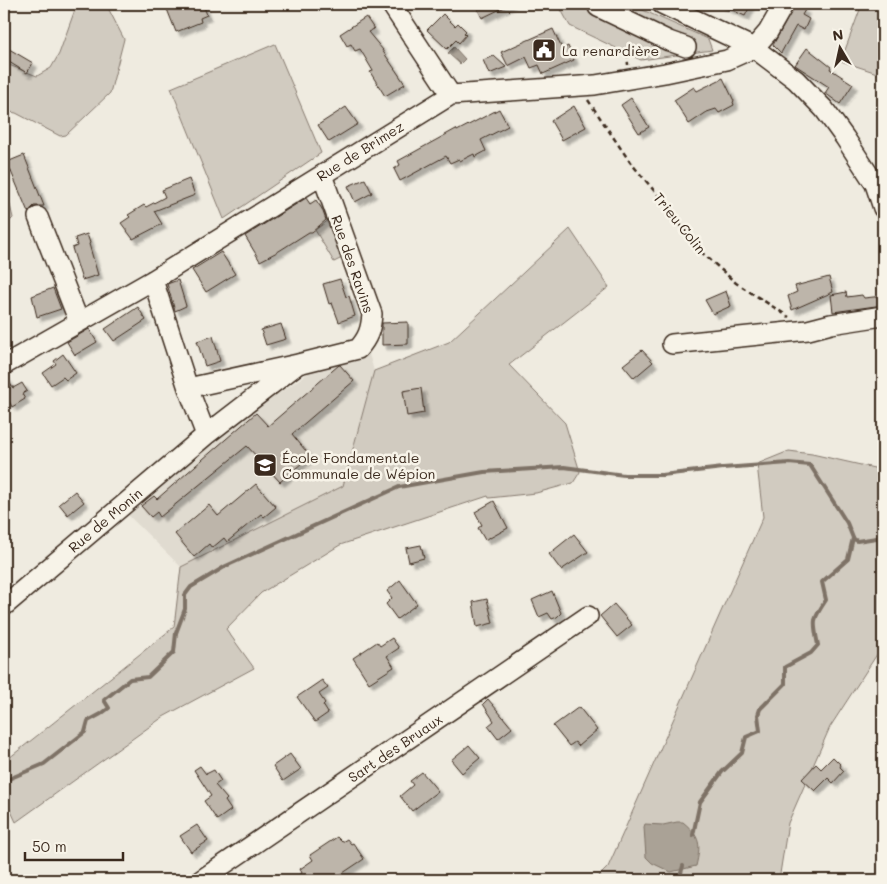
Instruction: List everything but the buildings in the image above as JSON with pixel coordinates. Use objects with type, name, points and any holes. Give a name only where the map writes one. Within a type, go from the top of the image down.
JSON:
[{"type":"street","points":[[391,4],[451,95]]},
{"type":"street","points":[[597,4],[598,7],[669,41],[686,47]]},
{"type":"street","points":[[662,4],[754,48],[796,80],[824,109],[864,165],[875,184],[883,208]]},
{"type":"street","points":[[754,48],[768,32],[784,4]]},
{"type":"street","name":"Rue de Brimez","points":[[4,365],[153,280],[451,95],[584,86],[665,73],[727,60],[754,48]]},
{"type":"street","name":"Rue des Ravins","points":[[298,364],[358,349],[365,342],[371,330],[372,314],[322,175]]},
{"type":"street","points":[[38,217],[79,322]]},
{"type":"street","points":[[153,280],[188,388],[206,435]]},
{"type":"street","points":[[672,344],[808,330],[830,324],[883,316]]},
{"type":"street","points":[[188,388],[298,364]]},
{"type":"street","name":"Rue de Monin","points":[[4,606],[206,435],[298,364]]},
{"type":"street","name":"Sart des Bruaux","points":[[201,880],[588,616]]},
{"type":"path","name":"Trieu Colin","points":[[584,86],[589,103],[630,162],[662,200],[699,250],[736,283],[808,330]]},
{"type":"shaded area","points":[[77,4],[106,4],[124,39],[110,93],[66,135],[60,136],[16,113],[4,111],[4,63],[37,76],[51,68],[59,54]]},
{"type":"shaded area","points":[[558,4],[629,4],[708,39],[712,50],[641,60],[570,26]]},
{"type":"shaded area","points":[[862,4],[883,4],[883,75],[841,61]]},
{"type":"shaded area","points":[[275,44],[321,153],[224,219],[171,88]]},
{"type":"shaded area","points":[[454,47],[465,59],[460,64],[448,53]]},
{"type":"shaded area","points":[[4,179],[13,218],[4,227]]},
{"type":"shaded area","points":[[329,220],[341,240],[337,247],[342,258],[334,262],[315,230]]},
{"type":"shaded area","points":[[570,229],[609,287],[509,365],[565,423],[580,472],[573,483],[536,493],[489,498],[488,496],[340,545],[261,593],[226,629],[254,668],[163,717],[16,822],[4,796],[4,762],[174,627],[181,567],[343,486],[374,371],[449,342]]},
{"type":"shaded area","name":"École Fondamentale Communale de Wépion","points":[[369,354],[374,371],[343,486],[181,567],[126,513],[205,444],[320,365]]},
{"type":"shaded area","points":[[789,451],[812,454],[883,470],[883,645],[830,727],[788,823],[779,880],[595,880],[608,867],[763,517],[757,464]]},
{"type":"shaded area","points":[[683,822],[693,832],[698,842],[699,852],[696,866],[671,872],[652,863],[646,857],[644,827],[645,824],[663,825]]},
{"type":"waterway","points":[[4,781],[44,764],[85,732],[88,721],[109,708],[104,700],[130,679],[148,677],[174,652],[176,633],[185,609],[185,595],[191,587],[226,566],[399,487],[484,472],[564,467],[624,475],[662,475],[789,463],[810,465],[847,523],[853,538]]},
{"type":"waterway","points":[[693,835],[700,802],[722,772],[742,753],[746,737],[760,731],[758,715],[760,709],[785,684],[785,667],[811,653],[818,645],[815,621],[818,612],[826,600],[822,582],[848,559],[853,538],[857,541],[883,537]]},
{"type":"waterway","points":[[679,880],[683,866]]},
{"type":"place","name":"La renardière","points":[[544,50]]},
{"type":"place","name":"École Fondamentale Communale de Wépion","points":[[265,465]]}]
